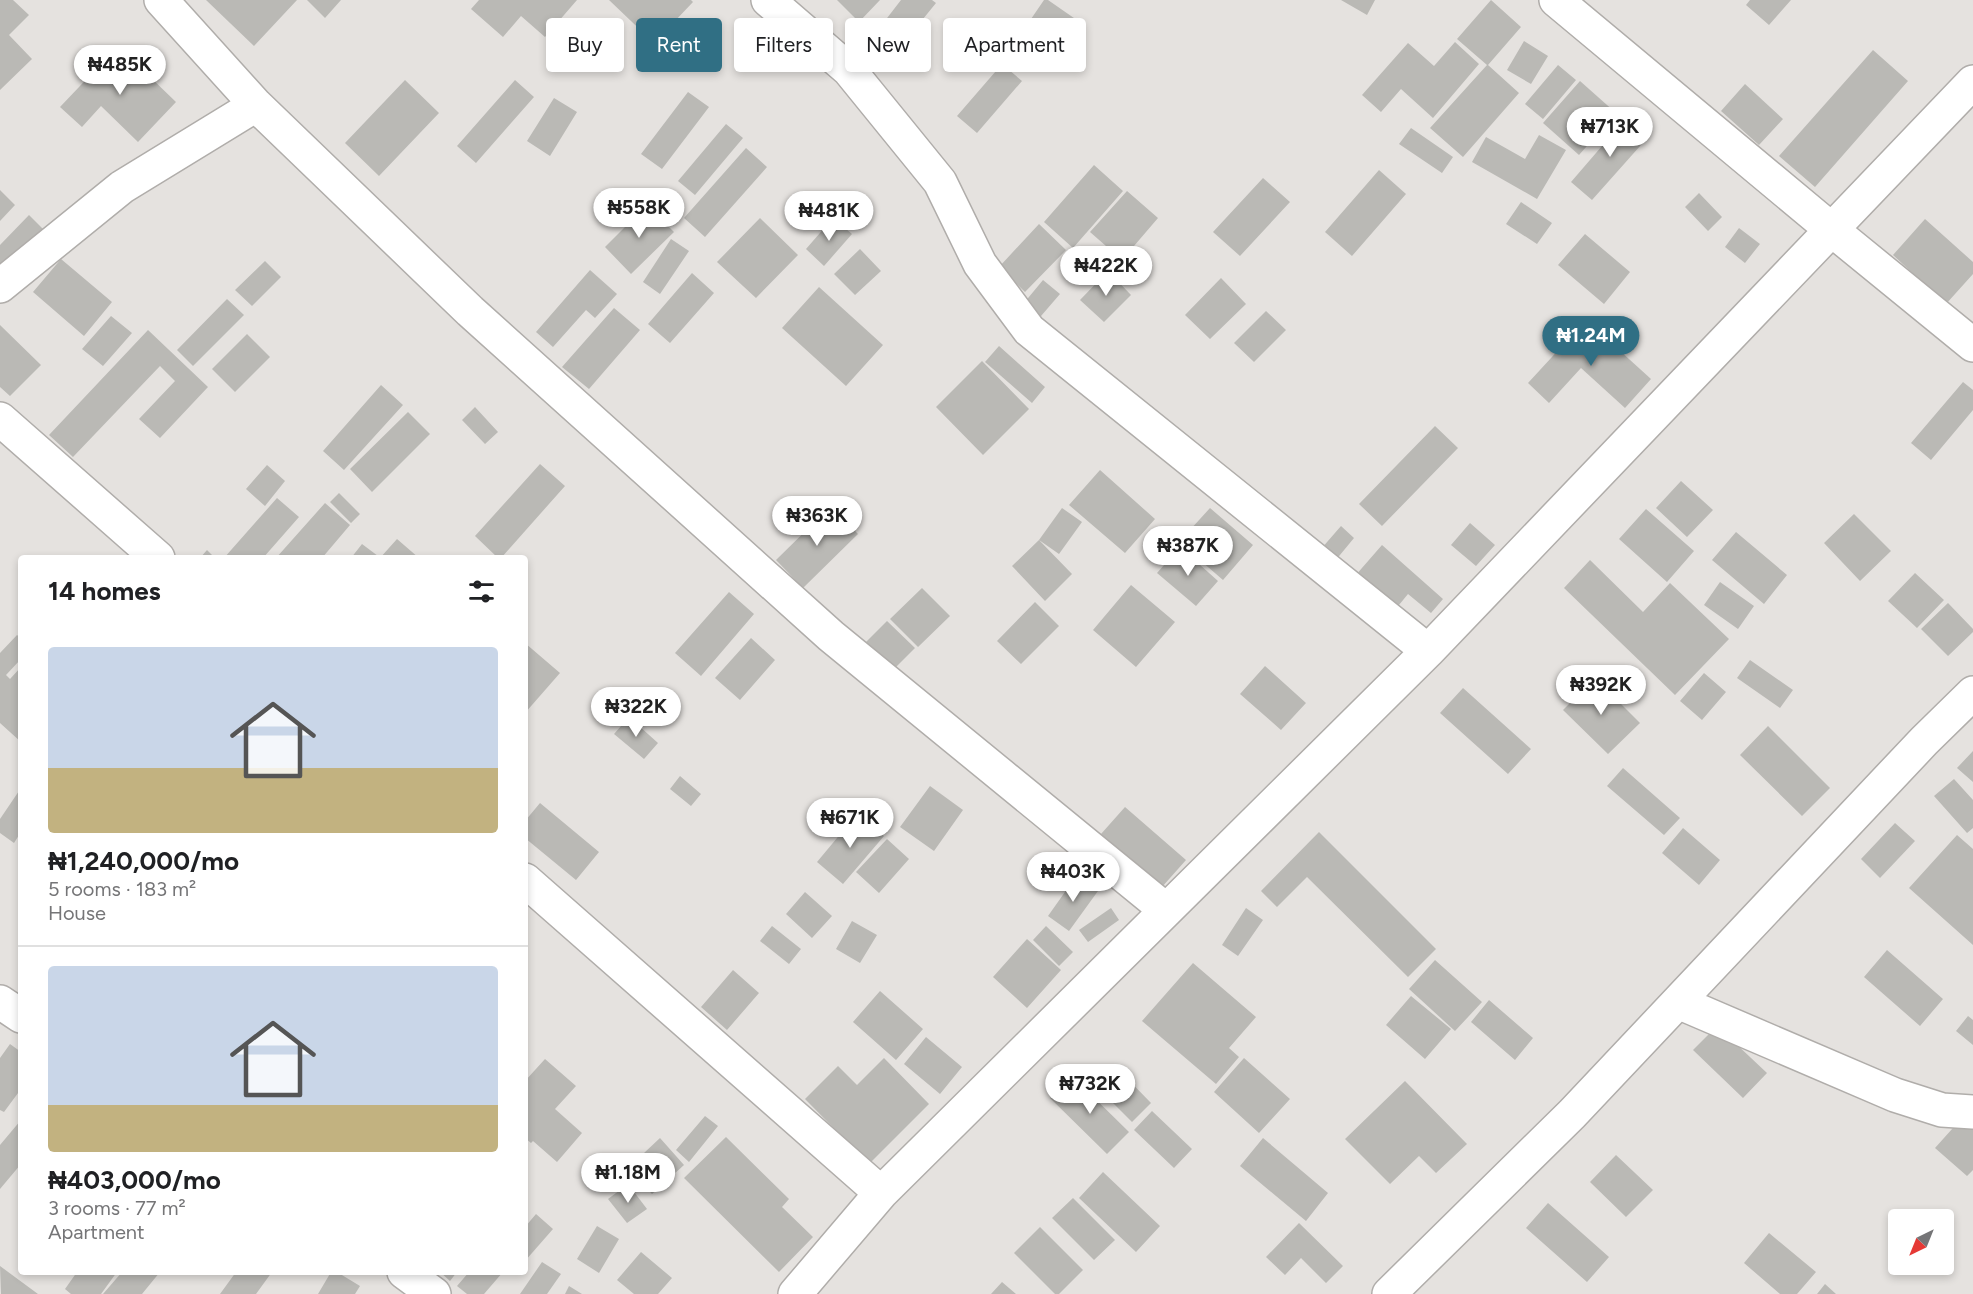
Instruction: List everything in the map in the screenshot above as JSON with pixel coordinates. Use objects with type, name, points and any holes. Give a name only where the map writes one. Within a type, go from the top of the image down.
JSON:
[{"type":"street","points":[[161,0],[256,105],[470,311],[831,636],[1166,910]]},
{"type":"street","points":[[768,0],[849,70],[940,182],[980,264],[1029,330],[1428,651]]},
{"type":"street","points":[[1556,0],[1973,345]]},
{"type":"street","points":[[795,1294],[881,1193],[1428,651],[1973,82]]},
{"type":"street","points":[[0,286],[122,187],[256,105]]},
{"type":"street","points":[[0,419],[155,555]]},
{"type":"street","points":[[1389,1294],[1572,1114],[1924,741],[1973,693]]},
{"type":"street","points":[[528,883],[881,1193]]},
{"type":"street","points":[[0,1002],[18,1014]]},
{"type":"street","points":[[1678,1002],[1895,1095],[1942,1110],[1973,1112]]},
{"type":"street","points":[[408,1275],[434,1294]]},
{"type":"building","points":[[0,0],[13,0],[29,15],[9,35],[32,59],[0,90]]},
{"type":"building","points":[[206,0],[297,0],[254,46]]},
{"type":"building","points":[[307,0],[341,0],[325,18]]},
{"type":"building","points":[[479,0],[577,0],[561,18],[546,18],[545,37],[521,16],[503,37],[471,9]]},
{"type":"building","points":[[609,0],[691,0],[693,2],[678,18],[636,18],[636,26]]},
{"type":"building","points":[[837,0],[880,0],[863,18],[855,18]]},
{"type":"building","points":[[901,0],[932,0],[936,3],[924,18],[887,18]]},
{"type":"building","points":[[1044,0],[1048,0],[1074,18],[1032,18]]},
{"type":"building","points":[[1341,0],[1375,0],[1367,15]]},
{"type":"building","points":[[1491,0],[1521,27],[1488,65],[1519,93],[1463,157],[1430,128],[1487,65],[1457,39]]},
{"type":"building","points":[[1750,0],[1791,0],[1769,25],[1746,5]]},
{"type":"building","points":[[1524,41],[1548,56],[1531,84],[1507,70]]},
{"type":"building","points":[[1455,42],[1479,64],[1433,118],[1401,89],[1381,112],[1362,95],[1408,43],[1434,66]]},
{"type":"building","points":[[118,46],[176,102],[138,142],[101,106],[82,127],[60,107]]},
{"type":"building","points":[[1873,50],[1908,81],[1815,187],[1779,156]]},
{"type":"building","points":[[1558,65],[1576,80],[1543,119],[1525,104]]},
{"type":"building","points":[[995,72],[1011,72],[1022,81],[977,133],[957,116]]},
{"type":"building","points":[[405,80],[439,113],[379,176],[345,143]]},
{"type":"building","points":[[515,80],[534,97],[476,163],[457,146]]},
{"type":"building","points":[[1580,81],[1616,113],[1579,155],[1543,123]]},
{"type":"building","points":[[1745,84],[1783,119],[1759,145],[1721,111]]},
{"type":"building","points":[[688,92],[709,107],[662,169],[641,154]]},
{"type":"building","points":[[554,98],[577,112],[550,156],[527,141]]},
{"type":"building","points":[[1627,117],[1649,136],[1592,200],[1571,182]]},
{"type":"building","points":[[726,124],[743,138],[695,195],[678,181]]},
{"type":"building","points":[[1411,128],[1453,157],[1442,173],[1399,144]]},
{"type":"building","points":[[1539,135],[1566,150],[1537,199],[1472,162],[1486,137],[1525,159]]},
{"type":"building","points":[[746,148],[767,167],[705,237],[684,218]]},
{"type":"building","points":[[1094,165],[1123,191],[1073,248],[1044,222]]},
{"type":"building","points":[[1379,170],[1406,194],[1352,256],[1325,232]]},
{"type":"building","points":[[1263,178],[1290,202],[1240,256],[1213,232]]},
{"type":"building","points":[[0,190],[15,205],[0,221]]},
{"type":"building","points":[[1127,191],[1158,218],[1122,260],[1090,232]]},
{"type":"building","points":[[1699,193],[1722,217],[1708,231],[1685,207]]},
{"type":"building","points":[[1521,202],[1552,223],[1537,244],[1506,224]]},
{"type":"building","points":[[647,205],[674,232],[631,274],[605,247]]},
{"type":"building","points":[[29,215],[50,236],[0,287],[0,245]]},
{"type":"building","points":[[760,218],[798,255],[756,298],[717,262]]},
{"type":"building","points":[[833,218],[852,234],[824,266],[806,249]]},
{"type":"building","points":[[1925,219],[1973,262],[1973,274],[1946,304],[1893,255]]},
{"type":"building","points":[[1039,224],[1066,250],[1025,292],[999,267]]},
{"type":"building","points":[[1739,228],[1760,244],[1745,263],[1725,247]]},
{"type":"building","points":[[1585,234],[1630,272],[1604,304],[1558,265]]},
{"type":"building","points":[[671,239],[689,251],[660,294],[643,282]]},
{"type":"building","points":[[860,249],[881,271],[855,295],[834,274]]},
{"type":"building","points":[[61,259],[112,302],[84,336],[33,292]]},
{"type":"building","points":[[265,261],[281,277],[252,306],[235,290]]},
{"type":"building","points":[[590,270],[617,294],[595,318],[586,310],[553,347],[536,332]]},
{"type":"building","points":[[1108,271],[1131,295],[1104,322],[1080,300]]},
{"type":"building","points":[[692,273],[714,293],[670,343],[648,324]]},
{"type":"building","points":[[1221,278],[1246,304],[1210,339],[1185,315]]},
{"type":"building","points":[[1043,280],[1060,294],[1035,323],[1019,309]]},
{"type":"building","points":[[819,287],[883,345],[846,386],[782,328]]},
{"type":"building","points":[[227,299],[244,315],[193,366],[177,350]]},
{"type":"building","points":[[614,308],[640,330],[589,389],[562,367]]},
{"type":"building","points":[[1266,311],[1286,330],[1254,362],[1234,343]]},
{"type":"building","points":[[111,316],[132,333],[103,366],[82,349]]},
{"type":"building","points":[[1586,320],[1651,379],[1625,408],[1581,368],[1549,403],[1528,383]]},
{"type":"building","points":[[0,325],[41,365],[10,396],[0,387]]},
{"type":"building","points":[[148,330],[208,387],[160,438],[139,419],[175,381],[160,366],[73,457],[49,435]]},
{"type":"building","points":[[247,334],[270,357],[235,392],[212,369]]},
{"type":"building","points":[[999,346],[1045,387],[1032,403],[985,362]]},
{"type":"building","points":[[982,361],[1029,409],[983,455],[936,407]]},
{"type":"building","points":[[1963,382],[1973,390],[1973,410],[1931,460],[1911,443]]},
{"type":"building","points":[[381,385],[403,405],[344,470],[323,451]]},
{"type":"building","points":[[475,407],[498,432],[485,444],[462,420]]},
{"type":"building","points":[[408,412],[430,434],[372,492],[350,469]]},
{"type":"building","points":[[1435,426],[1458,448],[1382,526],[1359,504]]},
{"type":"building","points":[[540,464],[565,486],[504,555],[495,555],[475,536]]},
{"type":"building","points":[[267,465],[285,481],[265,506],[246,489]]},
{"type":"building","points":[[1100,470],[1155,519],[1125,553],[1069,505]]},
{"type":"building","points":[[1681,481],[1713,510],[1687,537],[1656,508]]},
{"type":"building","points":[[339,493],[360,514],[351,523],[330,502]]},
{"type":"building","points":[[277,498],[299,517],[266,555],[227,555]]},
{"type":"building","points":[[325,503],[350,525],[325,555],[279,555]]},
{"type":"building","points":[[831,506],[858,534],[803,588],[776,560]]},
{"type":"building","points":[[1062,508],[1082,522],[1059,554],[1039,540]]},
{"type":"building","points":[[1210,508],[1253,545],[1223,580],[1179,542]]},
{"type":"building","points":[[1646,509],[1694,551],[1667,582],[1619,539]]},
{"type":"building","points":[[1854,514],[1891,551],[1860,581],[1824,543]]},
{"type":"building","points":[[1470,523],[1495,545],[1476,566],[1451,545]]},
{"type":"building","points":[[1341,526],[1354,538],[1335,561],[1321,549]]},
{"type":"building","points":[[1736,532],[1787,575],[1764,604],[1712,560]]},
{"type":"building","points":[[397,539],[416,555],[383,555]]},
{"type":"building","points":[[1039,540],[1072,574],[1045,601],[1012,566]]},
{"type":"building","points":[[362,544],[377,555],[353,555]]},
{"type":"building","points":[[1382,545],[1443,599],[1431,613],[1408,594],[1394,611],[1355,576]]},
{"type":"building","points":[[1180,547],[1218,581],[1196,606],[1157,573]]},
{"type":"building","points":[[207,550],[212,555],[203,555]]},
{"type":"building","points":[[1590,560],[1643,612],[1670,583],[1729,639],[1675,695],[1564,588]]},
{"type":"building","points":[[1915,573],[1944,600],[1917,628],[1888,601]]},
{"type":"building","points":[[1720,582],[1754,606],[1738,629],[1704,605]]},
{"type":"building","points":[[1131,585],[1175,622],[1136,667],[1093,630]]},
{"type":"building","points":[[922,588],[950,616],[918,647],[890,619]]},
{"type":"building","points":[[729,592],[754,614],[701,676],[675,653]]},
{"type":"building","points":[[1035,602],[1059,626],[1021,664],[997,641]]},
{"type":"building","points":[[1948,603],[1973,629],[1973,632],[1948,656],[1921,629]]},
{"type":"building","points":[[887,621],[915,648],[890,673],[863,645]]},
{"type":"building","points":[[18,636],[18,662],[6,675],[10,679],[18,670],[18,739],[0,723],[0,653]]},
{"type":"building","points":[[751,638],[775,660],[740,700],[715,678]]},
{"type":"building","points":[[528,646],[560,673],[528,710]]},
{"type":"building","points":[[1750,660],[1793,690],[1780,708],[1737,678]]},
{"type":"building","points":[[1265,666],[1306,703],[1281,730],[1240,694]]},
{"type":"building","points":[[1704,673],[1726,692],[1702,720],[1680,701]]},
{"type":"building","points":[[1595,678],[1640,723],[1608,754],[1563,710]]},
{"type":"building","points":[[1463,688],[1531,749],[1508,774],[1440,713]]},
{"type":"building","points":[[629,717],[658,743],[644,759],[614,734]]},
{"type":"building","points":[[1768,726],[1830,788],[1802,816],[1740,755]]},
{"type":"building","points":[[1973,751],[1973,782],[1957,768]]},
{"type":"building","points":[[1623,768],[1680,818],[1664,835],[1607,786]]},
{"type":"building","points":[[680,776],[701,794],[691,806],[670,789]]},
{"type":"building","points":[[1954,779],[1973,800],[1973,828],[1967,833],[1934,796]]},
{"type":"building","points":[[930,786],[963,810],[934,851],[900,827]]},
{"type":"building","points":[[18,792],[18,837],[14,843],[0,833],[0,819]]},
{"type":"building","points":[[540,803],[599,852],[576,880],[528,840],[528,817]]},
{"type":"building","points":[[1125,807],[1186,860],[1154,896],[1093,843]]},
{"type":"building","points":[[857,814],[884,836],[843,884],[817,862]]},
{"type":"building","points":[[1895,823],[1915,841],[1880,878],[1861,859]]},
{"type":"building","points":[[1683,828],[1720,860],[1699,885],[1662,853]]},
{"type":"building","points":[[1319,832],[1436,949],[1408,977],[1307,877],[1277,907],[1261,891]]},
{"type":"building","points":[[1957,835],[1973,849],[1973,945],[1909,888]]},
{"type":"building","points":[[887,839],[909,859],[879,893],[856,872]]},
{"type":"building","points":[[1077,875],[1098,891],[1069,931],[1048,916]]},
{"type":"building","points":[[805,892],[832,916],[812,938],[786,914]]},
{"type":"building","points":[[1111,908],[1119,920],[1088,942],[1079,930]]},
{"type":"building","points":[[1246,908],[1263,920],[1238,956],[1222,945]]},
{"type":"building","points":[[852,921],[877,935],[860,963],[836,949]]},
{"type":"building","points":[[772,926],[801,949],[789,964],[760,941]]},
{"type":"building","points":[[1046,926],[1073,952],[1059,966],[1033,940]]},
{"type":"building","points":[[1027,939],[1061,970],[1027,1008],[993,977]]},
{"type":"building","points":[[1887,950],[1943,999],[1920,1026],[1864,977]]},
{"type":"building","points":[[1435,960],[1482,1002],[1455,1031],[1409,989]]},
{"type":"building","points":[[1193,963],[1256,1017],[1229,1048],[1239,1057],[1216,1084],[1142,1021]]},
{"type":"building","points":[[733,970],[759,993],[727,1030],[701,1007]]},
{"type":"building","points":[[880,991],[923,1029],[896,1060],[853,1022]]},
{"type":"building","points":[[1411,996],[1451,1029],[1425,1059],[1386,1025]]},
{"type":"building","points":[[1489,1000],[1533,1038],[1515,1060],[1471,1022]]},
{"type":"building","points":[[1968,1016],[1973,1020],[1973,1045],[1956,1031]]},
{"type":"building","points":[[1717,1026],[1767,1073],[1743,1098],[1693,1050]]},
{"type":"building","points":[[926,1037],[962,1067],[940,1094],[904,1064]]},
{"type":"building","points":[[10,1044],[18,1050],[18,1093],[4,1112],[0,1110],[0,1058]]},
{"type":"building","points":[[884,1058],[929,1104],[869,1164],[805,1099],[838,1066],[857,1085]]},
{"type":"building","points":[[1244,1058],[1290,1099],[1259,1133],[1214,1092]]},
{"type":"building","points":[[545,1059],[576,1086],[555,1109],[582,1133],[557,1162],[533,1141],[531,1143],[528,1140],[528,1078]]},
{"type":"building","points":[[1113,1064],[1151,1103],[1132,1122],[1093,1083]]},
{"type":"building","points":[[1072,1076],[1129,1132],[1107,1154],[1050,1098]]},
{"type":"building","points":[[1405,1081],[1467,1144],[1436,1173],[1419,1156],[1390,1184],[1345,1139]]},
{"type":"building","points":[[1152,1111],[1192,1149],[1174,1168],[1134,1130]]},
{"type":"building","points":[[705,1116],[718,1126],[689,1162],[676,1150]]},
{"type":"building","points":[[1961,1119],[1973,1129],[1973,1170],[1967,1176],[1935,1148]]},
{"type":"building","points":[[18,1124],[18,1168],[0,1189],[0,1145]]},
{"type":"building","points":[[726,1137],[789,1199],[782,1207],[813,1237],[779,1272],[684,1178]]},
{"type":"building","points":[[660,1138],[684,1165],[652,1194],[628,1168]]},
{"type":"building","points":[[1263,1138],[1328,1193],[1306,1221],[1240,1166]]},
{"type":"building","points":[[1616,1155],[1653,1190],[1626,1217],[1590,1182]]},
{"type":"building","points":[[1103,1172],[1160,1226],[1136,1252],[1079,1198]]},
{"type":"building","points":[[628,1184],[647,1209],[627,1223],[608,1199]]},
{"type":"building","points":[[1073,1198],[1115,1240],[1094,1260],[1052,1218]]},
{"type":"building","points":[[1548,1203],[1609,1257],[1587,1282],[1526,1228]]},
{"type":"building","points":[[536,1214],[553,1229],[528,1258],[528,1223]]},
{"type":"building","points":[[1299,1223],[1343,1266],[1326,1283],[1301,1258],[1285,1275],[1266,1257]]},
{"type":"building","points":[[597,1226],[619,1239],[599,1273],[577,1259]]},
{"type":"building","points":[[1040,1227],[1083,1270],[1059,1294],[1055,1294],[1014,1253]]},
{"type":"building","points":[[1769,1233],[1816,1272],[1797,1294],[1780,1294],[1744,1263]]},
{"type":"building","points":[[641,1252],[672,1278],[658,1294],[634,1294],[617,1280]]},
{"type":"building","points":[[542,1262],[561,1274],[547,1294],[520,1294]]},
{"type":"building","points":[[0,1266],[38,1294],[1,1294]]},
{"type":"building","points":[[75,1275],[115,1275],[101,1294],[71,1294],[65,1289]]},
{"type":"building","points":[[119,1275],[158,1275],[142,1294],[103,1294]]},
{"type":"building","points":[[234,1275],[270,1275],[256,1294],[220,1294]]},
{"type":"building","points":[[329,1275],[342,1275],[360,1286],[355,1294],[318,1294]]},
{"type":"building","points":[[443,1275],[455,1275],[450,1281]]},
{"type":"building","points":[[466,1275],[500,1275],[484,1294],[467,1294],[457,1286]]},
{"type":"building","points":[[1002,1282],[1016,1294],[991,1294]]},
{"type":"building","points":[[1825,1284],[1836,1294],[1817,1294]]},
{"type":"building","points":[[569,1286],[582,1294],[565,1294]]}]
